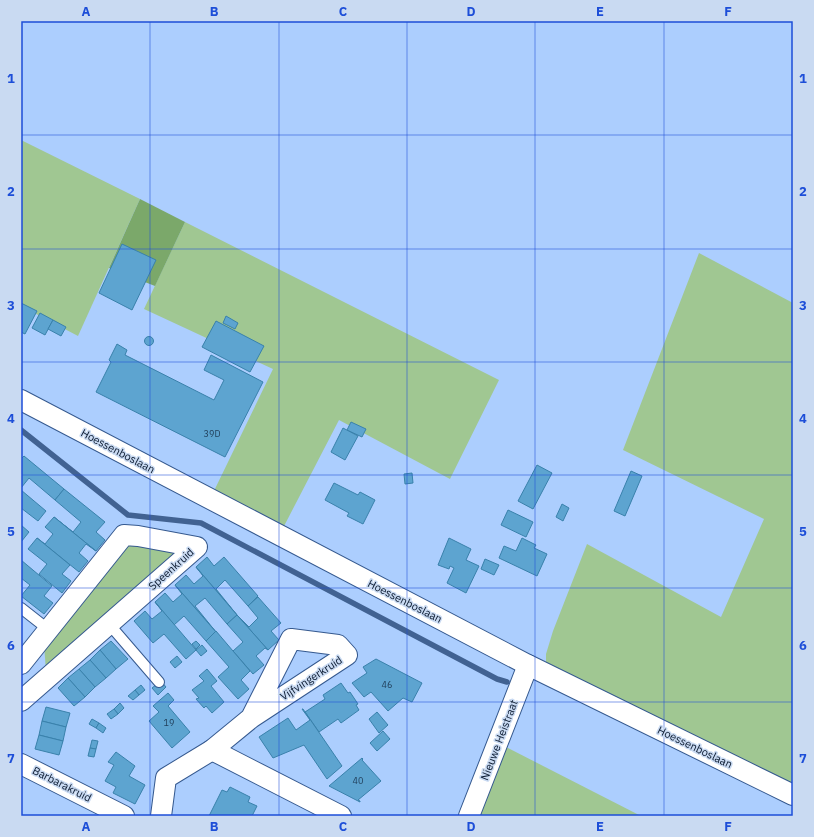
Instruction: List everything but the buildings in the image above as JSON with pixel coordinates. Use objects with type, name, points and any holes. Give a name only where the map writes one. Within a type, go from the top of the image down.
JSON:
[{"type":"street","name":"Hoessenboslaan","points":[[21,400],[528,665],[793,795]]},
{"type":"street","name":"Speenkruid","points":[[21,664],[124,535],[138,536],[196,547],[21,701]]},
{"type":"street","name":"Vijfvingerkruid","points":[[161,816],[166,778],[212,750],[251,718],[347,654],[338,645],[292,639],[251,718]]},
{"type":"street","name":"Nieuwe Heistraat","points":[[469,816],[528,665]]},
{"type":"street","points":[[212,750],[341,816]]},
{"type":"street","name":"Barbarakruid","points":[[21,764],[124,816]]},
{"type":"lane","points":[[21,608],[49,630]]},
{"type":"lane","points":[[109,624],[159,682]]},
{"type":"green space","points":[[21,140],[140,199],[78,336],[21,306]]},
{"type":"green space","points":[[140,199],[185,222],[155,286],[109,268]]},
{"type":"green space","points":[[185,222],[499,380],[450,479],[339,420],[282,530],[213,493],[273,369],[144,309]]},
{"type":"green space","points":[[699,253],[793,303],[793,790],[546,665],[546,654],[553,631],[587,544],[721,617],[764,519],[623,450]]},
{"type":"green space","points":[[129,544],[175,549],[179,555],[46,672],[44,643]]},
{"type":"green space","points":[[504,746],[641,816],[476,816]]},
{"type":"waterway","points":[[21,430],[128,515],[201,523],[497,679],[507,682]]}]
